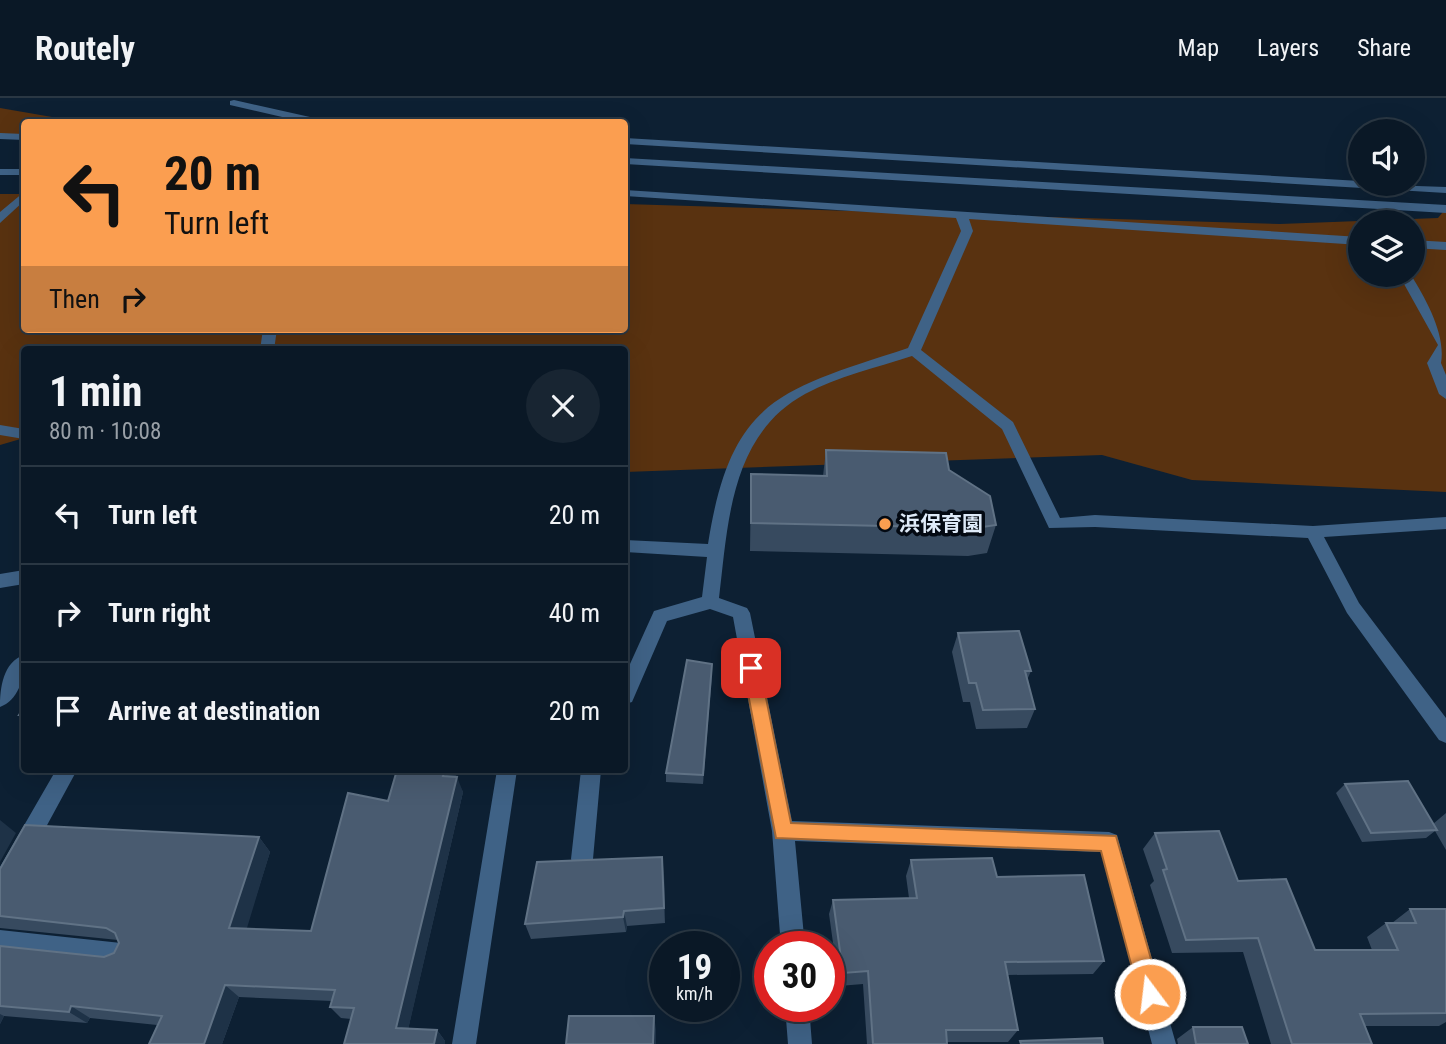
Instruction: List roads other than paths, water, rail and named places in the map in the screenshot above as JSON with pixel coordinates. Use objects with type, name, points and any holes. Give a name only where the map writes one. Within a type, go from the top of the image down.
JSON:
[{"type":"street","points":[[234,103],[297,119]]},
{"type":"street","points":[[0,136],[21,137]]},
{"type":"street","points":[[628,141],[1446,190]]},
{"type":"street","points":[[628,161],[1446,209]]},
{"type":"street","points":[[0,172],[21,172]]},
{"type":"street","points":[[628,193],[1348,240]]},
{"type":"street","points":[[0,219],[21,198]]},
{"type":"street","points":[[710,603],[724,497],[741,447],[759,420],[798,392],[914,351],[967,231],[962,217]]},
{"type":"street","points":[[1425,245],[1446,246]]},
{"type":"street","points":[[1412,287],[1445,346],[1434,363],[1446,394]]},
{"type":"street","points":[[914,351],[1009,426],[1055,524],[1095,521],[1313,532],[1446,523]]},
{"type":"street","points":[[0,430],[21,434]]},
{"type":"street","points":[[1313,532],[1353,608],[1446,734]]},
{"type":"street","points":[[628,547],[717,551]]},
{"type":"street","points":[[0,581],[21,578]]},
{"type":"street","points":[[628,689],[660,616],[710,603],[741,613],[783,831],[792,931]]},
{"type":"street","points":[[0,699],[21,668]]},
{"type":"street","points":[[0,889],[65,773]]},
{"type":"street","points":[[464,1044],[507,773]]},
{"type":"street","points":[[582,859],[591,773]]},
{"type":"street","points":[[783,831],[1109,842],[1164,1044]]},
{"type":"street","points":[[0,942],[121,955]]},
{"type":"street","points":[[798,1022],[800,1044]]},
{"type":"place","name":"浜保育園","points":[[885,524]]}]
